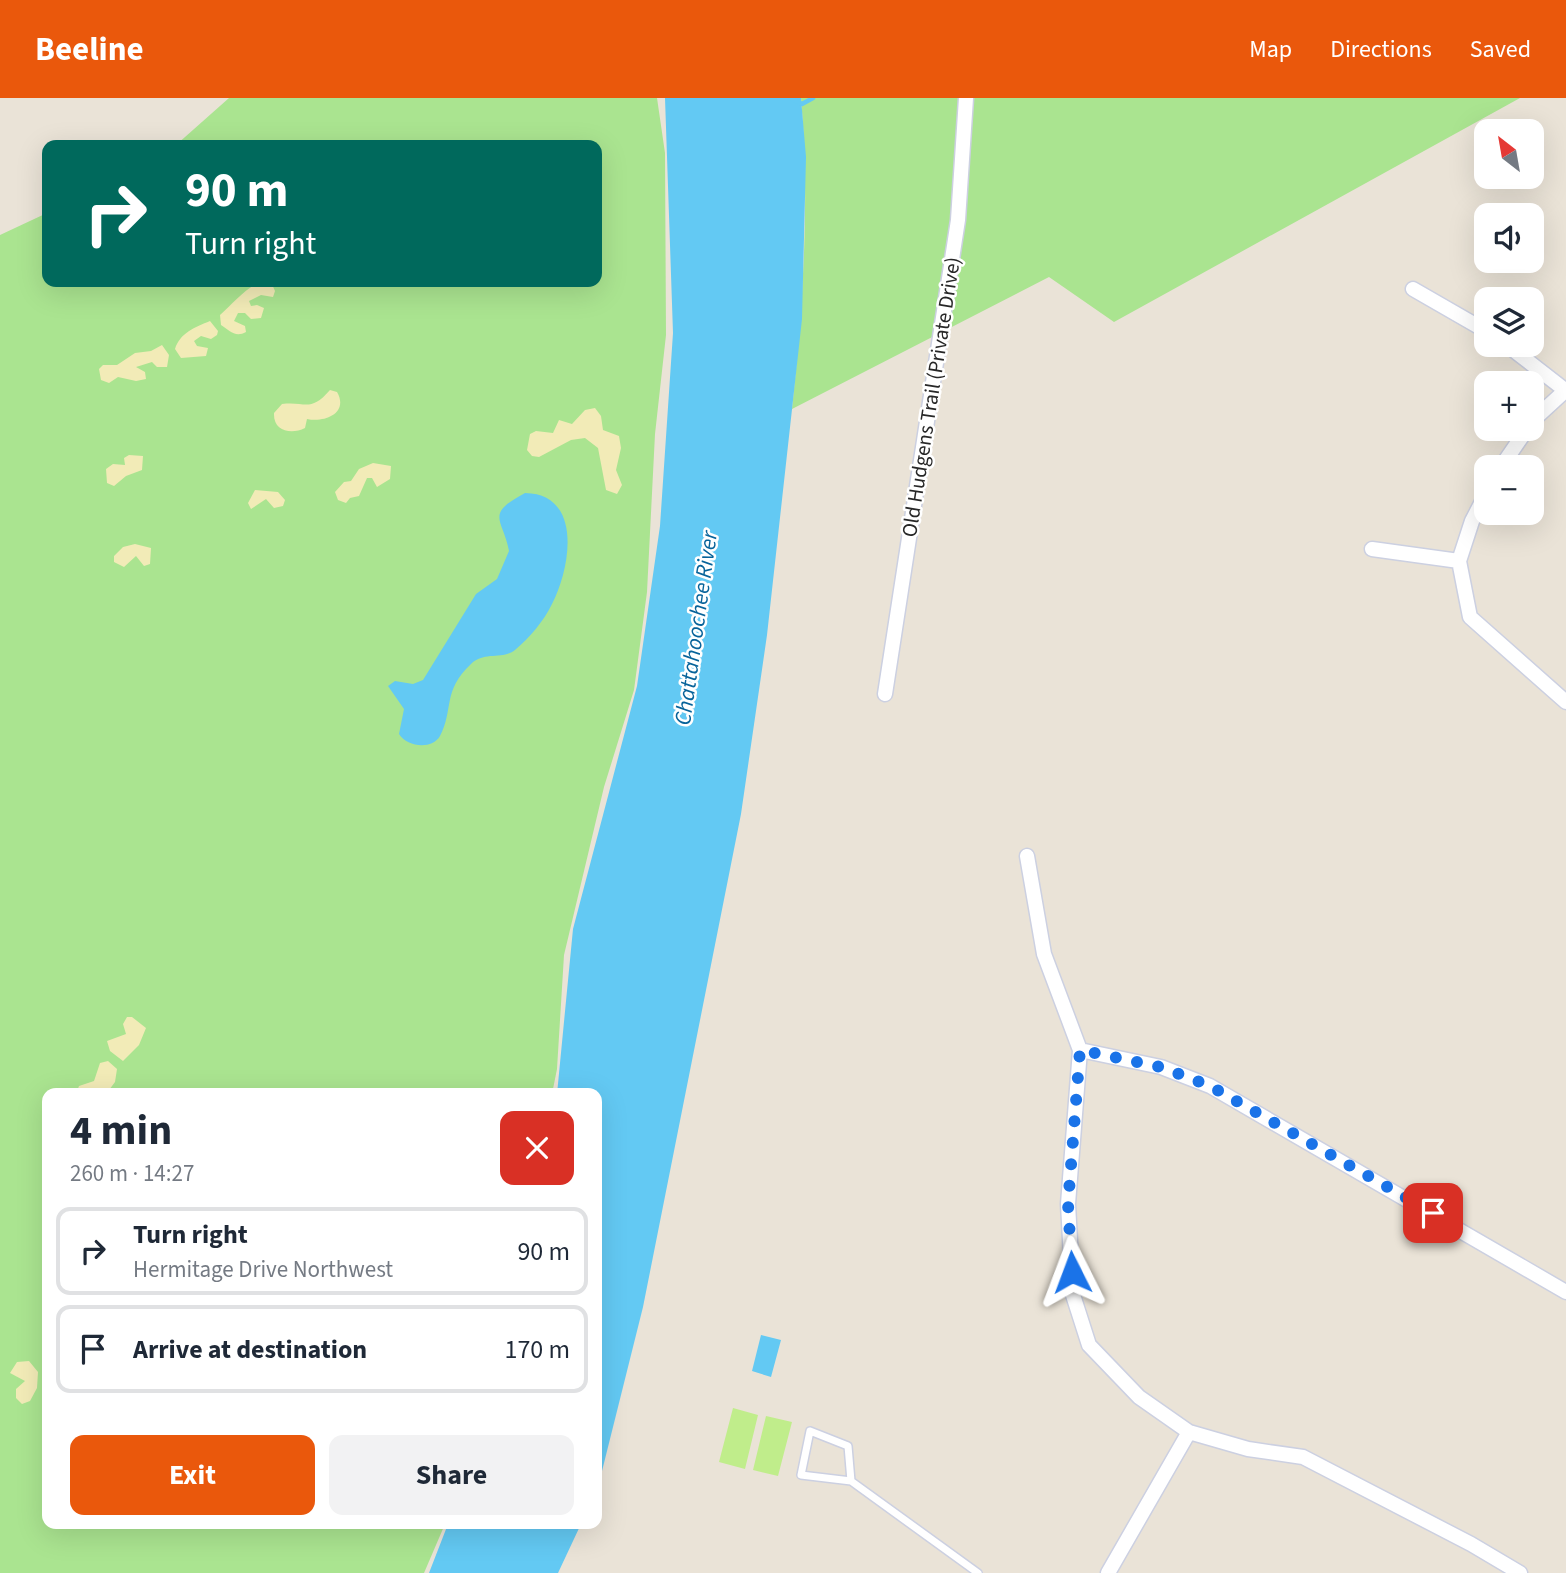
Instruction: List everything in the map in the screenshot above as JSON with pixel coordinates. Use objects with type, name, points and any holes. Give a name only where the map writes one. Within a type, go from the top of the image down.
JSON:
[{"type":"street","name":"Old Hudgens Trail (Private Drive)","points":[[885,694],[958,220],[967,98]]},
{"type":"street","points":[[1413,289],[1474,324]]},
{"type":"street","points":[[1523,357],[1566,390],[1544,410]]},
{"type":"street","points":[[1474,517],[1459,561],[1470,617],[1566,702]]},
{"type":"street","points":[[1372,549],[1459,561]]},
{"type":"street","points":[[1027,856],[1044,954],[1080,1050],[1068,1204],[1073,1295],[1088,1345],[1139,1397],[1189,1432],[1248,1449],[1303,1457],[1471,1544],[1520,1573]]},
{"type":"street","points":[[1080,1050],[1161,1067],[1210,1086],[1566,1292]]},
{"type":"street","points":[[1108,1573],[1189,1432]]},
{"type":"lane","points":[[851,1481],[848,1446],[810,1432],[801,1475],[851,1481],[978,1573]]},
{"type":"green space","points":[[229,98],[657,98],[665,153],[666,335],[655,434],[647,592],[634,690],[604,787],[564,955],[557,1069],[553,1088],[42,1088],[42,1529],[443,1529],[424,1573],[0,1573],[0,235],[42,215],[42,287],[602,287],[602,140],[182,140]]},
{"type":"green space","points":[[801,98],[1520,98],[1482,119],[1474,119],[1474,123],[1114,322],[1049,277],[792,409],[804,254],[804,137]]},
{"type":"green space","points":[[733,1408],[758,1415],[745,1469],[719,1462]]},
{"type":"green space","points":[[766,1416],[792,1422],[778,1476],[753,1470]]},
{"type":"sand","points":[[252,287],[273,287],[275,291],[273,297],[261,295],[249,301],[251,306],[264,308],[261,318],[251,319],[245,313],[238,313],[234,321],[245,326],[246,332],[232,333],[221,325],[220,315]]},
{"type":"sand","points":[[210,321],[218,331],[217,335],[211,339],[201,336],[194,341],[197,346],[208,348],[206,356],[181,358],[175,349],[180,339],[194,328]]},
{"type":"sand","points":[[162,345],[169,355],[167,367],[157,367],[152,362],[136,367],[145,372],[146,379],[136,381],[118,377],[109,383],[101,380],[99,369],[103,365],[117,365],[135,353],[151,351]]},
{"type":"sand","points":[[330,390],[337,392],[340,399],[338,411],[333,415],[328,418],[307,419],[305,428],[294,431],[284,430],[276,424],[274,413],[282,404],[312,404]]},
{"type":"sand","points":[[595,408],[601,416],[603,430],[619,436],[621,448],[616,470],[622,485],[617,494],[606,490],[598,448],[585,438],[571,440],[539,457],[532,456],[527,450],[530,434],[536,431],[553,433],[559,420],[572,424],[585,410]]},
{"type":"sand","points":[[129,455],[143,456],[142,470],[126,476],[114,486],[107,483],[106,469],[113,464],[125,465],[124,458]]},
{"type":"sand","points":[[373,463],[391,466],[390,479],[377,487],[372,478],[367,478],[359,496],[350,498],[346,503],[338,500],[335,492],[344,482],[351,481],[359,469]]},
{"type":"sand","points":[[255,490],[278,492],[285,500],[283,506],[274,508],[266,499],[251,509],[248,503]]},
{"type":"sand","points":[[135,544],[151,548],[150,564],[144,566],[136,556],[124,567],[114,562],[114,556],[123,547]]},
{"type":"sand","points":[[127,1017],[132,1017],[146,1028],[139,1045],[123,1061],[110,1051],[107,1041],[126,1034],[123,1024]]},
{"type":"sand","points":[[108,1061],[117,1069],[115,1082],[110,1088],[78,1088],[94,1081],[100,1063]]},
{"type":"sand","points":[[29,1361],[38,1372],[37,1388],[30,1401],[22,1404],[16,1398],[16,1389],[25,1381],[10,1373],[17,1362]]},
{"type":"water","name":"Chattahoochee River","points":[[665,98],[801,98],[806,157],[802,319],[767,635],[741,814],[643,1307],[602,1471],[602,1088],[558,1088],[573,929],[637,686],[660,526],[673,333]]},
{"type":"water","points":[[525,493],[544,497],[557,506],[564,520],[567,554],[564,572],[552,604],[536,629],[515,650],[505,655],[476,660],[462,674],[452,692],[444,727],[436,740],[426,745],[408,742],[399,734],[404,709],[388,686],[395,681],[413,684],[423,680],[476,594],[497,579],[509,551],[499,518],[500,512],[512,500]]},
{"type":"water","points":[[761,1335],[781,1340],[771,1377],[752,1371]]},
{"type":"water","points":[[446,1529],[579,1529],[558,1573],[429,1573]]},
{"type":"waterway","points":[[791,98],[802,104],[813,98]]},
{"type":"route","points":[[1072,1272],[1068,1204],[1080,1050],[1161,1067],[1210,1086],[1433,1213]]}]
